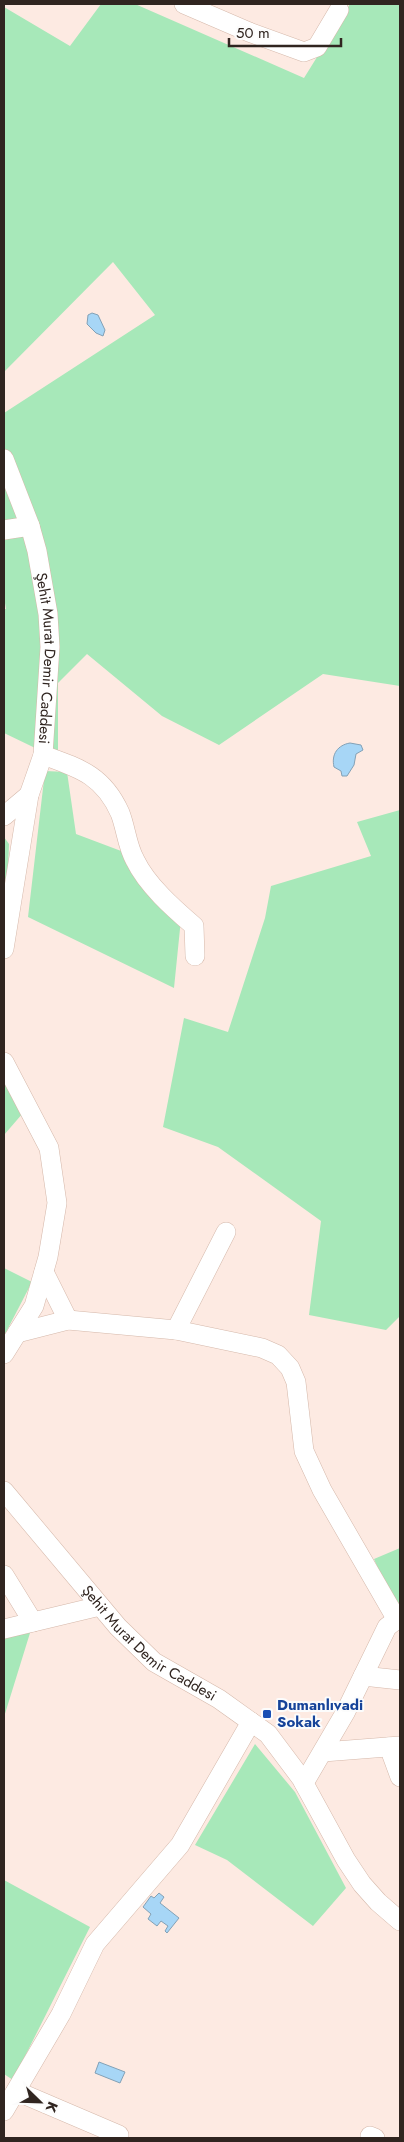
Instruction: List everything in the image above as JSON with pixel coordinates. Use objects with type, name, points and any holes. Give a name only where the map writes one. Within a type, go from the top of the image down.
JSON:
[{"type":"street","points":[[184,4],[249,32],[304,52],[318,47],[339,10]]},
{"type":"street","name":"Şehit Murat Demir Caddesi","points":[[4,459],[30,526],[43,578],[50,647],[43,755],[29,795],[4,949]]},
{"type":"street","points":[[4,530],[30,526]]},
{"type":"street","points":[[43,755],[85,770],[101,782],[119,812],[135,860],[149,881],[194,926],[195,956]]},
{"type":"street","points":[[4,816],[29,795]]},
{"type":"street","points":[[4,1062],[49,1148],[57,1203],[44,1272],[34,1306],[4,1354]]},
{"type":"street","points":[[176,1330],[226,1232]]},
{"type":"street","points":[[44,1272],[68,1320]]},
{"type":"street","points":[[17,1333],[68,1320],[176,1330],[262,1348],[278,1355],[290,1368],[296,1382],[304,1450],[322,1490],[399,1619],[387,1627],[345,1713],[304,1783]]},
{"type":"street","name":"Şehit Murat Demir Caddesi","points":[[4,1491],[118,1627],[154,1662],[220,1699],[268,1734],[304,1783],[346,1860],[362,1884],[378,1902],[400,1921]]},
{"type":"street","points":[[4,1575],[33,1622]]},
{"type":"street","points":[[4,1629],[100,1606]]},
{"type":"street","points":[[363,1676],[400,1680]]},
{"type":"street","points":[[4,2111],[61,2014],[95,1944],[180,1845],[251,1722]]},
{"type":"street","points":[[322,1752],[395,1747],[400,1777]]},
{"type":"street","points":[[16,2091],[119,2134]]},
{"type":"green space","points":[[101,4],[135,4],[304,78],[350,4],[400,4],[400,686],[323,674],[219,745],[162,716],[87,654],[58,683],[58,759],[4,733],[4,609],[6,609],[4,597],[4,413],[155,315],[113,262],[4,372],[4,7],[70,46]]},
{"type":"green space","points":[[45,771],[67,772],[76,834],[145,860],[181,919],[174,988],[28,917]]},
{"type":"green space","points":[[400,810],[400,1316],[386,1330],[309,1315],[321,1221],[218,1147],[163,1127],[184,1018],[228,1032],[265,918],[271,886],[371,856],[357,822]]},
{"type":"green space","points":[[4,837],[9,844],[4,974]]},
{"type":"green space","points":[[4,1066],[23,1113],[4,1135]]},
{"type":"green space","points":[[4,1268],[32,1282],[4,1336]]},
{"type":"green space","points":[[400,1548],[400,1621],[374,1559]]},
{"type":"green space","points":[[4,1633],[30,1633],[4,1717]]},
{"type":"green space","points":[[255,1744],[295,1792],[346,1888],[313,1926],[227,1860],[195,1845]]},
{"type":"green space","points":[[4,1880],[90,1927],[13,2080],[4,2074]]},
{"type":"water","points":[[92,313],[98,315],[105,330],[103,336],[96,333],[87,324],[88,315]]},
{"type":"water","points":[[350,743],[361,745],[363,750],[356,754],[354,765],[347,776],[342,776],[341,771],[334,767],[333,762],[336,751]]},
{"type":"water","points":[[159,1893],[164,1897],[160,1903],[179,1918],[167,1933],[165,1931],[168,1926],[161,1921],[157,1926],[148,1919],[151,1914],[143,1907],[151,1896],[154,1898]]},
{"type":"water","points":[[99,2062],[125,2072],[120,2083],[95,2073]]},
{"type":"place","name":"Dumanlıvadi Sokak","points":[[267,1714]]}]
